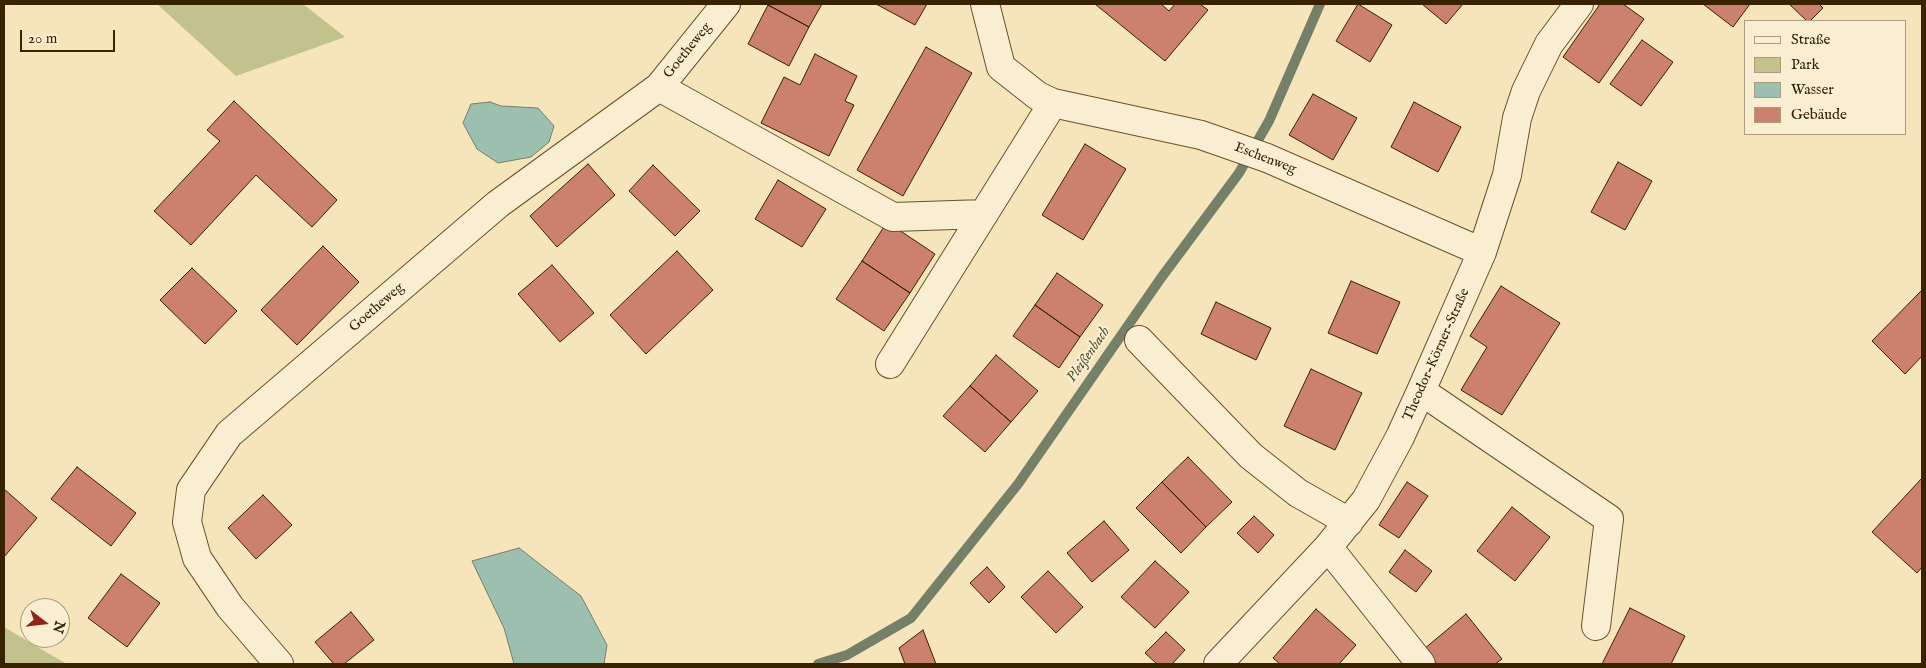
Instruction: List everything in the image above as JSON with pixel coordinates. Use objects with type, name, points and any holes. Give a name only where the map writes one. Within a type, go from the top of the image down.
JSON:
[{"type":"street","name":"Goetheweg","points":[[279,664],[230,607],[197,558],[187,522],[191,490],[229,434],[498,204],[659,87],[726,4]]},
{"type":"street","points":[[890,364],[984,214],[1046,99],[1001,67],[985,4]]},
{"type":"street","name":"Theodor-Körner-Straße","points":[[1218,664],[1328,548],[1366,500],[1400,437],[1482,252],[1507,175],[1517,118],[1526,91],[1549,44],[1579,4]]},
{"type":"street","points":[[659,87],[893,217],[984,214]]},
{"type":"street","name":"Eschenweg","points":[[1046,99],[1201,135],[1267,158],[1482,252]]},
{"type":"street","points":[[1139,340],[1251,456],[1298,493],[1349,522]]},
{"type":"street","points":[[1421,391],[1609,519],[1596,626]]},
{"type":"street","points":[[1328,548],[1421,664]]},
{"type":"green space","points":[[157,4],[303,4],[345,37],[236,76]]},
{"type":"green space","points":[[4,627],[20,637],[20,648],[39,648],[67,664],[4,664]]},
{"type":"water","points":[[490,102],[501,106],[538,108],[554,126],[549,142],[531,157],[498,163],[477,149],[463,123],[471,104]]},
{"type":"water","points":[[519,548],[581,596],[607,645],[604,664],[514,664],[504,628],[472,561]]},
{"type":"building","points":[[769,4],[822,4],[809,27]]},
{"type":"building","points":[[876,4],[927,4],[915,25]]},
{"type":"building","points":[[1095,4],[1161,4],[1169,11],[1175,4],[1200,4],[1208,10],[1165,61]]},
{"type":"building","points":[[1358,4],[1392,25],[1370,62],[1336,41]]},
{"type":"building","points":[[1422,4],[1463,4],[1446,24]]},
{"type":"building","points":[[1600,4],[1623,4],[1644,19],[1599,83],[1563,57]]},
{"type":"building","points":[[1703,4],[1750,4],[1733,27]]},
{"type":"building","points":[[1789,4],[1819,4],[1823,8],[1811,20],[1806,20]]},
{"type":"building","points":[[768,5],[809,27],[789,66],[748,44]]},
{"type":"building","points":[[1642,40],[1673,62],[1641,106],[1610,84]]},
{"type":"building","points":[[926,47],[972,73],[903,196],[857,170]]},
{"type":"building","points":[[815,54],[857,76],[845,101],[854,105],[829,156],[761,123],[784,77],[800,85]]},
{"type":"building","points":[[1313,94],[1357,118],[1333,160],[1289,135]]},
{"type":"building","points":[[234,101],[337,200],[312,227],[256,175],[191,245],[154,211],[220,141],[207,130]]},
{"type":"building","points":[[1414,102],[1461,127],[1438,172],[1391,147]]},
{"type":"building","points":[[1085,144],[1126,169],[1083,240],[1042,215]]},
{"type":"building","points":[[1618,162],[1652,181],[1625,230],[1591,212]]},
{"type":"building","points":[[588,164],[615,195],[557,247],[530,216]]},
{"type":"building","points":[[653,165],[700,211],[675,236],[629,191]]},
{"type":"building","points":[[778,180],[826,209],[802,247],[755,219]]},
{"type":"building","points":[[887,222],[935,254],[910,293],[862,261]]},
{"type":"building","points":[[323,246],[359,282],[297,345],[261,310]]},
{"type":"building","points":[[677,251],[713,290],[646,354],[610,315]]},
{"type":"building","points":[[862,261],[910,293],[884,331],[836,299]]},
{"type":"building","points":[[552,265],[594,313],[560,342],[518,294]]},
{"type":"building","points":[[192,268],[237,311],[205,344],[160,300]]},
{"type":"building","points":[[1057,273],[1103,305],[1080,337],[1035,305]]},
{"type":"building","points":[[1351,281],[1400,302],[1377,354],[1328,333]]},
{"type":"building","points":[[1501,286],[1560,323],[1502,415],[1461,390],[1487,347],[1470,336]]},
{"type":"building","points":[[1922,290],[1922,356],[1905,374],[1872,341]]},
{"type":"building","points":[[1216,302],[1271,328],[1256,360],[1201,334]]},
{"type":"building","points":[[1035,305],[1080,337],[1059,368],[1013,336]]},
{"type":"building","points":[[996,355],[1038,391],[1011,422],[970,386]]},
{"type":"building","points":[[1311,369],[1362,393],[1335,450],[1284,426]]},
{"type":"building","points":[[970,386],[1011,422],[985,452],[943,416]]},
{"type":"building","points":[[1188,457],[1232,502],[1206,527],[1162,482]]},
{"type":"building","points":[[77,467],[136,513],[111,546],[51,499]]},
{"type":"building","points":[[1922,478],[1922,567],[1917,573],[1872,532]]},
{"type":"building","points":[[1162,482],[1206,527],[1181,553],[1136,508]]},
{"type":"building","points":[[1407,482],[1428,496],[1399,538],[1379,525]]},
{"type":"building","points":[[4,489],[37,518],[4,557]]},
{"type":"building","points":[[263,495],[292,525],[256,559],[228,528]]},
{"type":"building","points":[[1512,507],[1550,537],[1515,581],[1477,551]]},
{"type":"building","points":[[1254,516],[1274,535],[1258,553],[1237,533]]},
{"type":"building","points":[[1104,521],[1129,550],[1092,582],[1067,553]]},
{"type":"building","points":[[1405,550],[1432,571],[1416,592],[1389,572]]},
{"type":"building","points":[[1155,561],[1189,592],[1155,628],[1121,597]]},
{"type":"building","points":[[987,567],[1005,587],[989,603],[970,583]]},
{"type":"building","points":[[1048,571],[1083,607],[1056,633],[1021,597]]},
{"type":"building","points":[[121,574],[160,603],[127,647],[88,618]]},
{"type":"building","points":[[1630,608],[1685,636],[1671,664],[1602,664]]},
{"type":"building","points":[[1316,609],[1356,645],[1339,664],[1280,664],[1273,658]]},
{"type":"building","points":[[351,612],[374,640],[344,664],[334,664],[315,642]]},
{"type":"building","points":[[1466,614],[1502,659],[1495,664],[1437,664],[1424,649]]},
{"type":"building","points":[[923,630],[936,664],[905,664],[899,648]]},
{"type":"building","points":[[1166,632],[1185,650],[1172,664],[1157,664],[1145,653]]},
{"type":"waterway","name":"Pleißenbach","points":[[818,664],[847,655],[911,618],[1018,484],[1161,278],[1239,173],[1269,121],[1320,4]]}]
